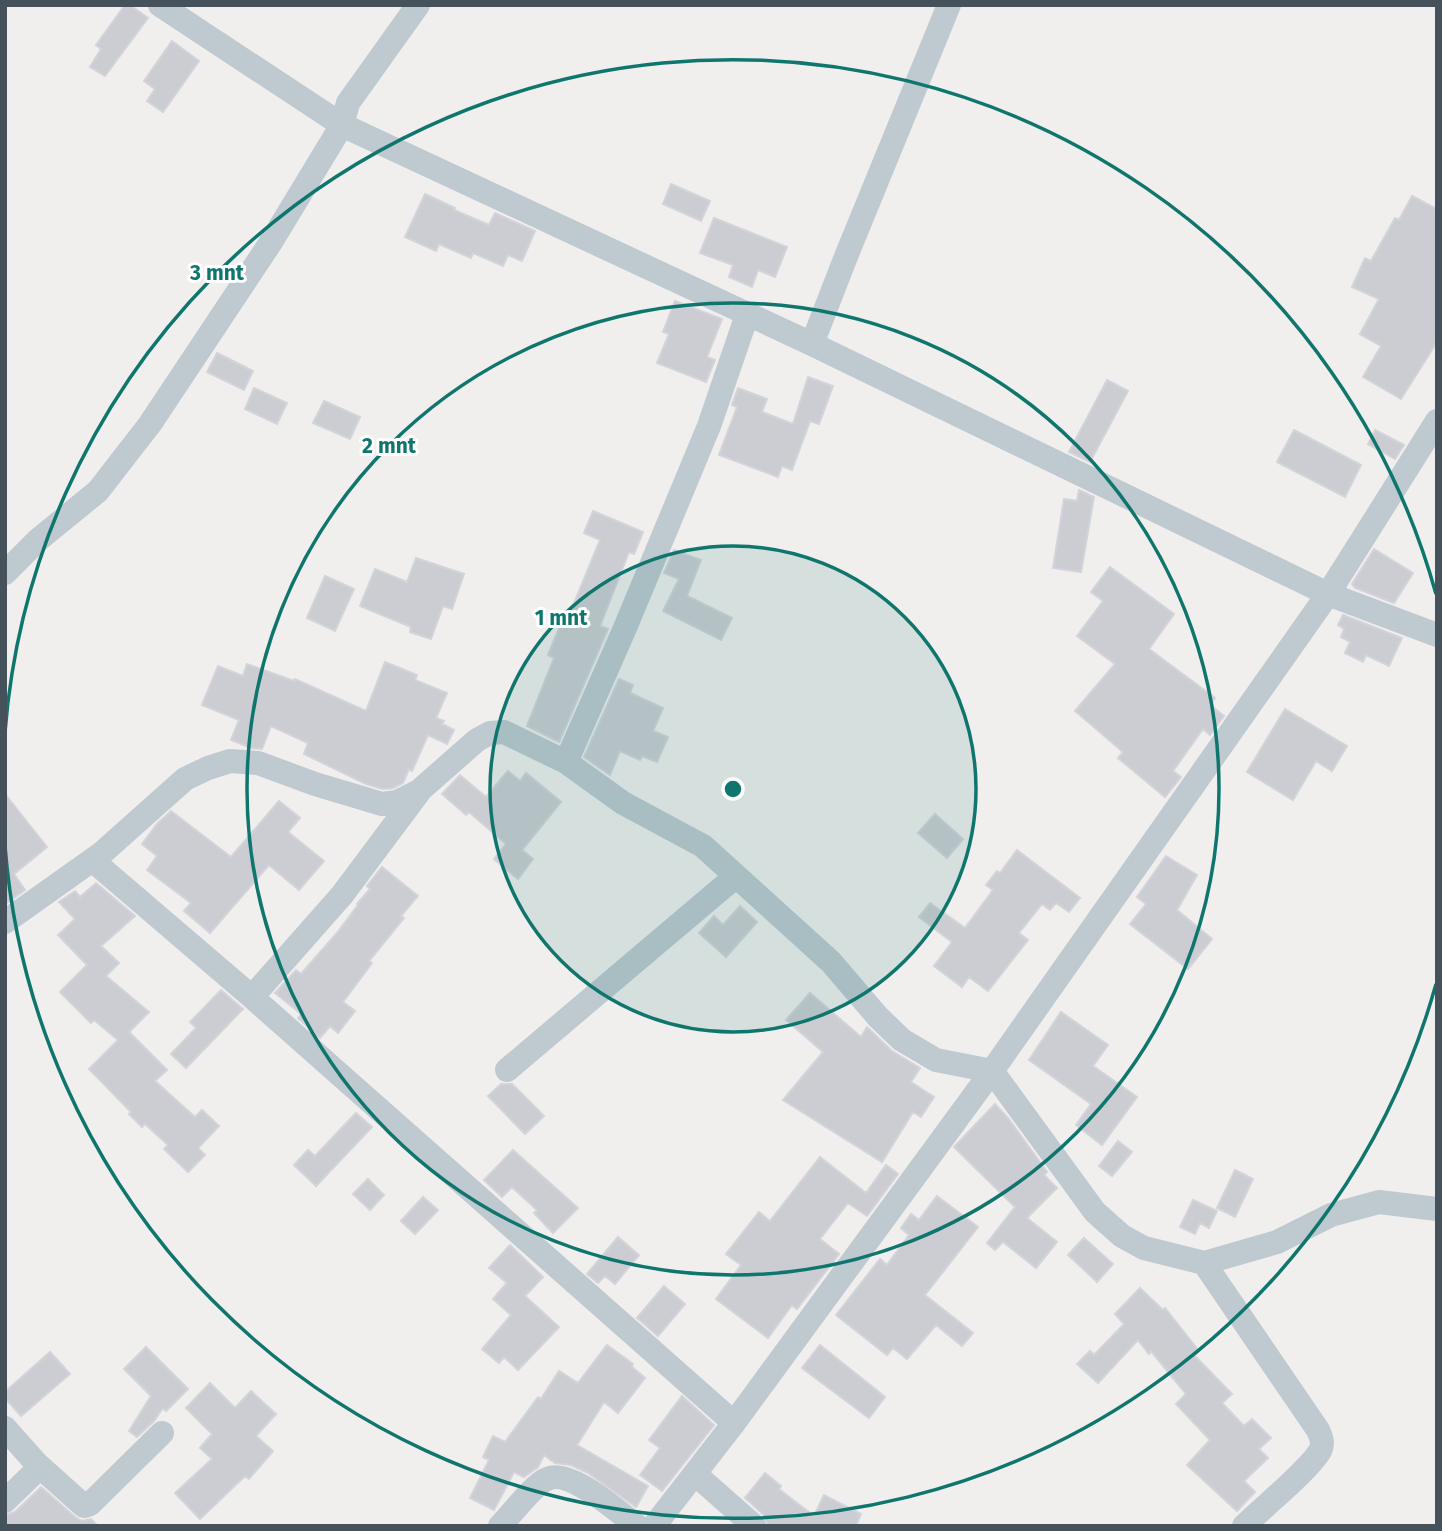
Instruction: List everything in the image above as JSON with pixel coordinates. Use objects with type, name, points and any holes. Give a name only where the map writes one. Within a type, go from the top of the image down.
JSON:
[{"type":"street","points":[[160,5],[342,125],[812,344],[1328,594],[1437,635]]},
{"type":"street","points":[[5,573],[38,540],[98,491],[150,424],[271,242],[342,125],[348,103],[418,5]]},
{"type":"street","points":[[812,344],[846,254],[949,5]]},
{"type":"street","points":[[566,762],[704,439],[747,315]]},
{"type":"street","points":[[654,1526],[734,1423],[992,1071],[1328,594],[1437,421]]},
{"type":"street","points":[[252,997],[342,895],[419,791],[477,740],[491,733],[504,732],[566,762],[623,803],[703,846],[831,962],[878,1017],[902,1040],[936,1060],[992,1071],[1094,1212],[1122,1236],[1143,1248],[1204,1263],[1277,1242],[1331,1215],[1379,1202],[1437,1209]]},
{"type":"street","points":[[5,922],[92,860],[185,779],[230,761],[258,763],[382,804],[397,802],[419,791]]},
{"type":"street","points":[[92,860],[252,997],[734,1423]]},
{"type":"street","points":[[507,1070],[735,877]]},
{"type":"street","points":[[1204,1263],[1318,1430],[1322,1440],[1321,1450],[1302,1471],[1244,1526]]},
{"type":"street","points":[[5,1428],[40,1467],[80,1504],[87,1506],[162,1433]]},
{"type":"street","points":[[5,1501],[40,1467]]},
{"type":"street","points":[[695,1474],[754,1526]]},
{"type":"street","points":[[500,1526],[544,1479],[556,1476],[573,1480],[637,1526]]},
{"type":"building","points":[[125,5],[130,5],[148,18],[105,76],[90,67],[101,49],[96,45]]},
{"type":"building","points":[[172,41],[199,61],[163,112],[147,101],[155,89],[144,81]]},
{"type":"building","points":[[671,184],[710,201],[701,221],[663,204]]},
{"type":"building","points":[[425,194],[489,225],[495,213],[535,231],[522,261],[508,255],[503,266],[473,253],[471,258],[439,244],[436,251],[405,237]]},
{"type":"building","points":[[1412,196],[1437,209],[1437,342],[1401,399],[1363,377],[1381,346],[1360,334],[1379,299],[1352,287],[1365,258],[1371,261],[1395,218],[1399,220]]},
{"type":"building","points":[[714,218],[787,247],[775,277],[758,270],[752,287],[729,277],[733,265],[700,253]]},
{"type":"building","points":[[675,301],[722,319],[707,357],[715,360],[706,382],[657,363],[669,334],[663,332]]},
{"type":"building","points":[[217,353],[253,371],[244,390],[207,372]]},
{"type":"building","points":[[808,377],[833,386],[819,424],[810,421],[792,470],[782,466],[778,477],[719,455],[737,407],[732,405],[738,388],[767,399],[762,412],[793,424]]},
{"type":"building","points":[[1107,380],[1128,391],[1090,462],[1069,452]]},
{"type":"building","points":[[254,388],[287,403],[277,424],[245,409]]},
{"type":"building","points":[[324,401],[360,417],[350,439],[313,423]]},
{"type":"building","points":[[1294,430],[1361,465],[1345,497],[1277,462]]},
{"type":"building","points":[[1375,430],[1404,445],[1395,459],[1368,444]]},
{"type":"building","points":[[1079,490],[1094,497],[1081,572],[1053,568],[1064,499],[1077,501]]},
{"type":"building","points":[[593,511],[643,532],[634,554],[629,552],[600,626],[608,629],[559,742],[527,726],[554,658],[548,655],[566,612],[570,613],[600,540],[584,533]]},
{"type":"building","points":[[1374,549],[1413,573],[1394,603],[1355,588],[1352,584]]},
{"type":"building","points":[[674,550],[701,560],[687,596],[732,618],[721,640],[663,611],[679,579],[664,573]]},
{"type":"building","points":[[416,558],[464,574],[452,609],[443,606],[431,639],[410,632],[411,627],[360,606],[375,569],[407,582]]},
{"type":"building","points":[[1110,567],[1174,614],[1149,649],[1215,698],[1210,705],[1224,716],[1210,735],[1203,729],[1173,771],[1181,777],[1165,797],[1118,758],[1123,752],[1075,711],[1115,664],[1077,636],[1103,601],[1091,592]]},
{"type":"building","points":[[325,576],[354,589],[335,631],[307,618]]},
{"type":"building","points":[[1343,615],[1402,638],[1389,666],[1366,655],[1363,662],[1345,653],[1350,642],[1341,637],[1344,629],[1338,625]]},
{"type":"building","points":[[385,662],[417,675],[415,680],[447,693],[436,718],[454,730],[447,744],[428,735],[412,771],[409,769],[403,783],[393,788],[383,789],[366,784],[304,754],[308,743],[271,726],[262,749],[251,748],[231,740],[239,720],[202,705],[218,666],[243,676],[247,664],[294,681],[295,679],[366,711]]},
{"type":"building","points":[[619,679],[633,685],[630,693],[663,708],[653,731],[668,737],[657,762],[642,756],[640,760],[620,751],[610,775],[584,757]]},
{"type":"building","points":[[1285,709],[1347,746],[1332,771],[1316,761],[1293,800],[1247,772]]},
{"type":"building","points":[[508,771],[520,781],[526,773],[561,802],[522,850],[533,859],[518,879],[494,859],[506,844],[469,812],[466,815],[442,794],[460,775],[486,797]]},
{"type":"building","points":[[5,794],[47,847],[14,874],[25,890],[5,904]]},
{"type":"building","points":[[279,801],[300,818],[288,832],[324,861],[299,890],[269,865],[210,933],[184,911],[191,903],[147,870],[157,856],[142,844],[171,811],[231,857]]},
{"type":"building","points":[[935,814],[963,839],[947,858],[918,833]]},
{"type":"building","points":[[1017,850],[1080,898],[1069,912],[1056,903],[1050,910],[1042,904],[1019,933],[1028,940],[988,991],[969,977],[962,987],[934,966],[952,942],[919,917],[930,903],[965,928],[993,890],[986,885],[997,871],[1000,873]]},
{"type":"building","points":[[1166,856],[1197,875],[1177,910],[1212,939],[1188,969],[1130,924],[1146,904],[1137,897]]},
{"type":"building","points":[[382,867],[418,896],[369,961],[372,963],[343,1002],[355,1011],[338,1033],[330,1026],[320,1038],[298,1018],[301,1014],[275,993],[296,970],[301,974],[336,934],[370,889],[367,886]]},
{"type":"building","points":[[96,883],[135,916],[101,946],[119,963],[106,976],[149,1012],[129,1032],[167,1070],[155,1081],[195,1117],[202,1110],[219,1126],[198,1148],[205,1155],[188,1172],[164,1149],[168,1145],[145,1124],[142,1127],[89,1069],[118,1040],[94,1020],[91,1023],[60,992],[87,965],[58,935],[75,919],[59,902],[75,891],[80,897]]},
{"type":"building","points":[[740,906],[757,922],[726,957],[699,933],[714,916],[723,925]]},
{"type":"building","points":[[221,990],[243,1009],[186,1068],[171,1054],[196,1028],[190,1022]]},
{"type":"building","points":[[810,993],[861,1037],[867,1027],[892,1051],[920,1068],[911,1082],[934,1097],[921,1117],[913,1112],[882,1162],[783,1100],[823,1052],[786,1020]]},
{"type":"building","points":[[1061,1012],[1108,1045],[1093,1066],[1137,1097],[1102,1145],[1076,1125],[1091,1104],[1029,1060]]},
{"type":"building","points":[[501,1084],[512,1084],[544,1116],[525,1134],[488,1096]]},
{"type":"building","points":[[995,1104],[1047,1172],[1044,1175],[1057,1188],[1027,1218],[1057,1242],[1036,1268],[1003,1242],[995,1250],[987,1243],[1015,1207],[954,1147]]},
{"type":"building","points":[[356,1113],[372,1127],[316,1186],[294,1165],[308,1150],[315,1156]]},
{"type":"building","points":[[1118,1141],[1132,1152],[1112,1176],[1099,1166]]},
{"type":"building","points":[[513,1150],[578,1208],[553,1233],[534,1213],[537,1210],[512,1187],[502,1197],[484,1180]]},
{"type":"building","points":[[820,1157],[866,1193],[886,1165],[898,1174],[867,1216],[848,1203],[820,1239],[839,1254],[797,1309],[792,1305],[768,1338],[716,1299],[741,1265],[726,1254],[759,1212],[770,1221]]},
{"type":"building","points":[[1235,1170],[1253,1179],[1235,1217],[1217,1208]]},
{"type":"building","points":[[368,1179],[384,1195],[370,1210],[353,1194]]},
{"type":"building","points":[[937,1196],[978,1227],[925,1295],[973,1333],[962,1346],[936,1325],[907,1359],[893,1348],[887,1355],[836,1315],[880,1259],[887,1265],[909,1235],[901,1228],[911,1214],[919,1220]]},
{"type":"building","points":[[423,1197],[438,1210],[415,1234],[401,1221]]},
{"type":"building","points":[[1193,1200],[1217,1211],[1209,1228],[1200,1223],[1195,1234],[1180,1227]]},
{"type":"building","points":[[618,1237],[639,1255],[615,1284],[605,1276],[598,1283],[587,1274]]},
{"type":"building","points":[[1084,1238],[1113,1264],[1097,1282],[1068,1255]]},
{"type":"building","points":[[510,1245],[543,1277],[525,1296],[559,1327],[518,1370],[504,1357],[499,1363],[482,1349],[511,1315],[493,1299],[507,1283],[489,1268]]},
{"type":"building","points":[[664,1286],[685,1304],[658,1336],[637,1318]]},
{"type":"building","points":[[1140,1288],[1163,1310],[1165,1308],[1199,1351],[1194,1355],[1232,1394],[1222,1403],[1244,1426],[1252,1419],[1271,1438],[1259,1449],[1268,1458],[1244,1481],[1255,1492],[1237,1511],[1187,1465],[1210,1440],[1176,1404],[1186,1394],[1151,1351],[1149,1354],[1138,1340],[1098,1383],[1077,1364],[1090,1351],[1094,1355],[1124,1324],[1115,1314]]},
{"type":"building","points":[[607,1345],[633,1364],[632,1367],[645,1378],[618,1413],[604,1402],[577,1445],[648,1486],[636,1507],[588,1473],[571,1465],[555,1463],[544,1455],[538,1467],[524,1477],[514,1472],[494,1510],[470,1498],[489,1460],[483,1457],[493,1436],[505,1442],[538,1397],[541,1399],[559,1371],[578,1383]]},
{"type":"building","points":[[820,1345],[885,1397],[869,1418],[802,1368]]},
{"type":"building","points":[[146,1347],[188,1389],[166,1411],[163,1408],[137,1437],[129,1431],[151,1396],[124,1369]]},
{"type":"building","points":[[50,1352],[70,1374],[21,1416],[5,1398],[5,1392]]},
{"type":"building","points":[[210,1383],[235,1408],[251,1391],[276,1414],[256,1436],[273,1451],[249,1479],[245,1476],[200,1519],[175,1493],[212,1459],[200,1448],[212,1434],[186,1408]]},
{"type":"building","points":[[682,1396],[714,1425],[662,1491],[640,1475],[660,1448],[649,1440]]},
{"type":"building","points":[[765,1473],[781,1486],[779,1489],[814,1516],[824,1495],[861,1514],[856,1526],[768,1526],[764,1515],[745,1498]]},
{"type":"building","points":[[41,1487],[75,1517],[82,1521],[91,1519],[98,1526],[5,1526],[5,1515],[15,1512]]}]
